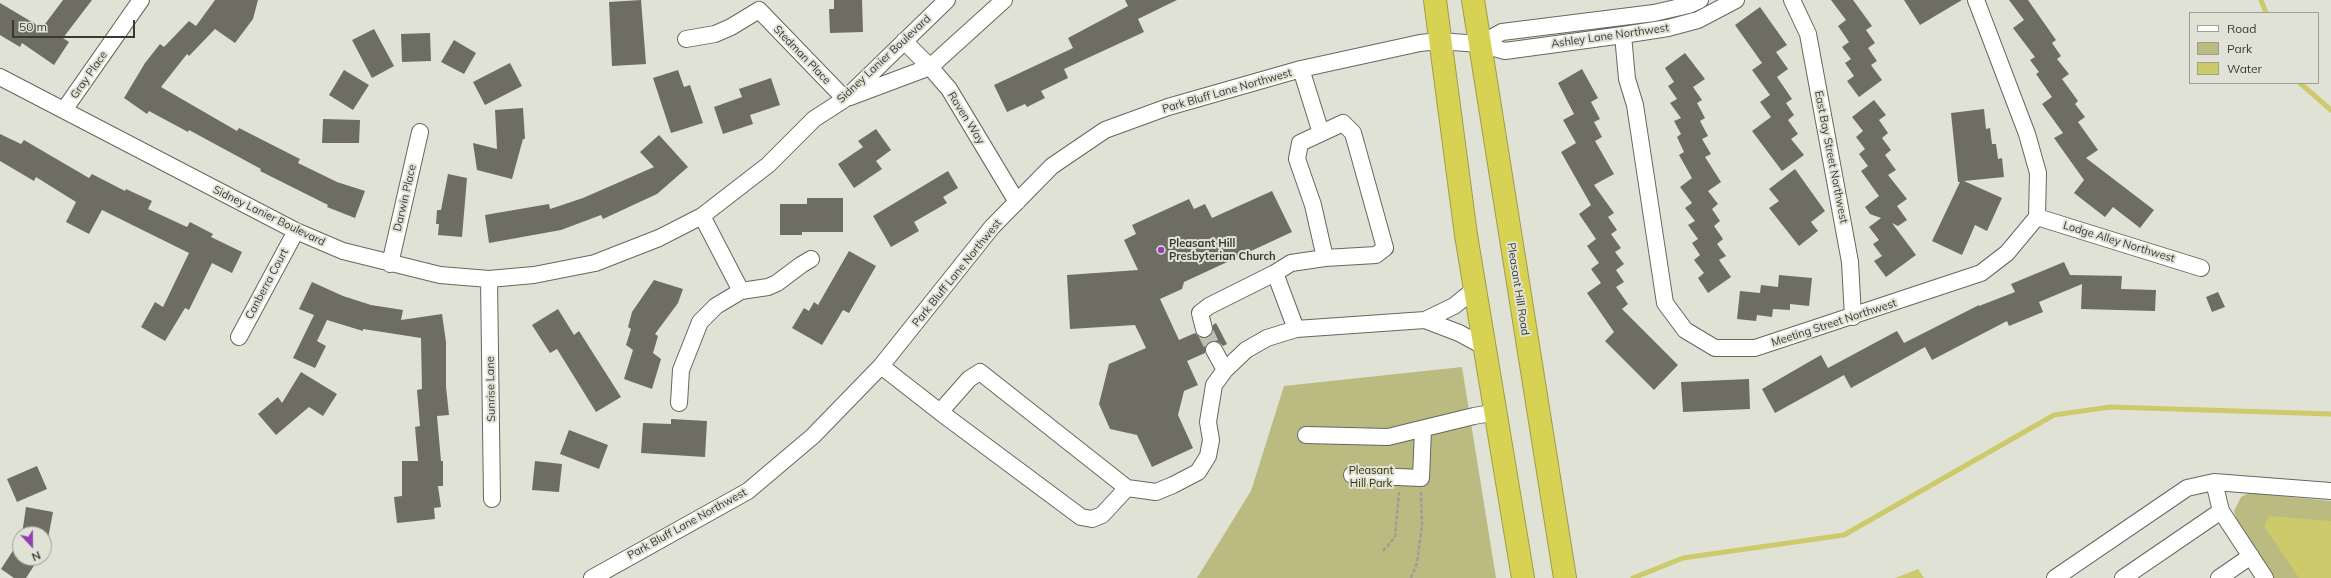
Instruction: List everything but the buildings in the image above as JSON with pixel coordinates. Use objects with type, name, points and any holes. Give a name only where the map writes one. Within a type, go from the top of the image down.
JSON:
[{"type":"highway","points":[[1435,0],[1439,41],[1466,235],[1523,578]]},
{"type":"highway","name":"Pleasant Hill Road","points":[[1473,0],[1565,578]]},
{"type":"street","name":"Gray Place","points":[[64,110],[141,0]]},
{"type":"street","name":"Sidney Lanier Boulevard","points":[[0,77],[296,231],[343,251],[390,264],[440,275],[489,279],[534,275],[595,263],[659,238],[702,216],[768,164],[814,119],[845,99],[947,0]]},
{"type":"street","points":[[845,99],[930,67],[1004,0]]},
{"type":"street","name":"Ashley Lane Northwest","points":[[1480,44],[1502,32],[1648,14],[1689,5],[1700,0]]},
{"type":"street","name":"Ashley Lane Northwest","points":[[1439,41],[1480,44],[1505,51],[1623,35],[1668,28],[1698,20],[1722,9],[1736,0]]},
{"type":"street","name":"East Bay Street Northwest","points":[[1792,0],[1808,34],[1850,262],[1853,317]]},
{"type":"street","points":[[1976,0],[2027,134],[2038,173],[2037,217]]},
{"type":"street","name":"Stedman Place","points":[[686,39],[715,34],[731,28],[759,10],[845,99]]},
{"type":"street","name":"Meeting Street Northwest","points":[[1623,35],[1627,79],[1635,105],[1665,303],[1685,330],[1715,348],[1755,348],[1853,317],[1981,273],[2007,253],[2037,217]]},
{"type":"street","name":"Raven Way","points":[[904,41],[930,67],[949,90],[1017,202]]},
{"type":"street","name":"Park Bluff Lane Northwest","points":[[592,578],[748,491],[813,436],[881,366],[992,227],[1052,166],[1105,130],[1168,106],[1301,69],[1420,43],[1439,41]]},
{"type":"street","points":[[1301,69],[1321,133]]},
{"type":"street","points":[[1204,329],[1200,313],[1209,306],[1275,273],[1291,263],[1325,258],[1376,255],[1385,248],[1353,133],[1343,123],[1300,143],[1297,159],[1314,205],[1325,258]]},
{"type":"street","name":"Darwin Place","points":[[390,264],[420,132]]},
{"type":"street","points":[[702,216],[741,291]]},
{"type":"street","name":"Lodge Alley Northwest","points":[[2037,217],[2201,268]]},
{"type":"street","name":"Canberra Court","points":[[239,337],[296,231]]},
{"type":"street","points":[[679,403],[681,370],[700,322],[716,306],[741,291],[768,287],[777,283],[800,264],[811,259]]},
{"type":"street","points":[[1275,273],[1296,329]]},
{"type":"street","name":"Sunrise Lane","points":[[489,279],[492,499]]},
{"type":"street","points":[[940,412],[969,379],[980,372],[1127,488],[1156,492],[1198,472],[1208,456],[1211,440],[1208,422],[1214,385],[1225,370],[1246,350],[1267,338],[1296,329],[1425,320],[1454,306],[1475,289]]},
{"type":"street","points":[[1425,320],[1459,333],[1485,347]]},
{"type":"street","points":[[1214,350],[1225,370]]},
{"type":"street","points":[[881,366],[940,412],[1082,517],[1092,519],[1102,515],[1127,488]]},
{"type":"street","points":[[1306,435],[1388,437],[1496,412]]},
{"type":"street","points":[[1352,475],[1421,478],[1423,428]]},
{"type":"street","points":[[2063,576],[2186,488],[2214,482],[2331,491]]},
{"type":"street","points":[[2214,482],[2221,510],[2265,578]]},
{"type":"street","points":[[2123,578],[2221,510]]},
{"type":"street","points":[[2218,578],[2251,556]]},
{"type":"path","points":[[1382,551],[1395,537],[1398,524],[1400,477]]},
{"type":"path","points":[[1411,578],[1418,564],[1422,525],[1421,478]]},
{"type":"green space","name":"Pleasant Hill Park","points":[[1462,367],[1496,578],[1197,578],[1251,491],[1284,386]]},
{"type":"green space","points":[[2249,493],[2331,501],[2331,578],[2274,578],[2238,524],[2234,511],[2241,497]]},
{"type":"water","points":[[2269,516],[2331,521],[2331,578],[2299,578],[2264,526]]},
{"type":"water","points":[[1918,569],[1924,578],[1895,578]]},
{"type":"waterway","points":[[2261,0],[2266,12]]},
{"type":"waterway","points":[[2301,84],[2331,110]]},
{"type":"waterway","points":[[1633,578],[1683,558],[1844,535],[2054,415],[2110,407],[2331,414]]},
{"type":"tunnel","points":[[1204,329],[1214,350]]},
{"type":"place","name":"Pleasant Hill Presbyterian Church","points":[[1161,250]]}]
